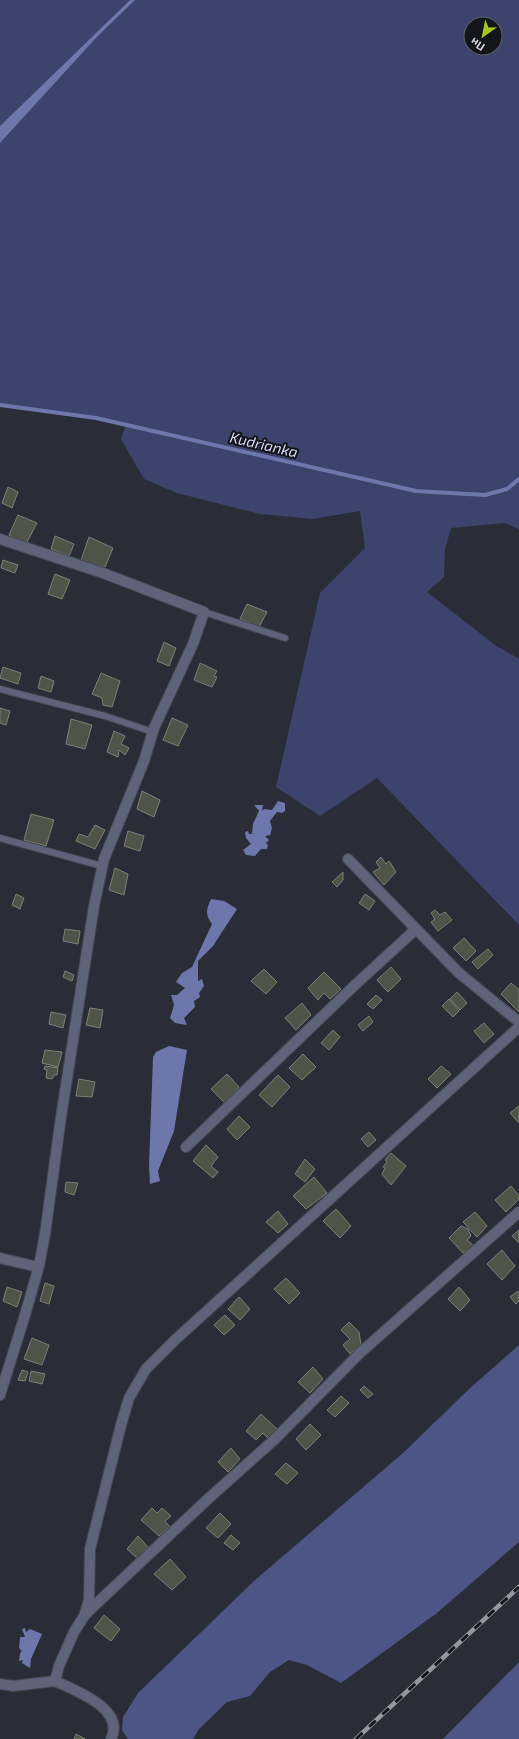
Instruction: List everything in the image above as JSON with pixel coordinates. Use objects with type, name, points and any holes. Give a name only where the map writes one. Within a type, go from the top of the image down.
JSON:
[{"type":"street","points":[[0,539],[103,574],[204,612],[192,644],[175,679],[153,732],[144,761],[129,794],[102,866],[61,1116],[45,1234],[38,1267],[0,1395]]},
{"type":"street","points":[[348,859],[460,972],[519,1022]]},
{"type":"street","points":[[186,1147],[355,985],[416,929]]},
{"type":"street","points":[[55,1681],[67,1648],[84,1616],[89,1600],[90,1549],[129,1398],[146,1369],[175,1340],[519,1027]]},
{"type":"street","points":[[84,1616],[208,1498],[275,1439],[360,1353],[519,1212]]},
{"type":"street","points":[[0,1258],[38,1267]]},
{"type":"street","points":[[0,1684],[13,1686],[55,1681],[76,1690],[106,1709],[113,1720],[115,1732],[112,1739]]},
{"type":"lane","points":[[204,612],[285,638]]},
{"type":"lane","points":[[0,689],[105,716],[153,732]]},
{"type":"lane","points":[[0,838],[102,866]]},
{"type":"shaded area","points":[[0,0],[130,0],[0,126]]},
{"type":"shaded area","points":[[130,0],[135,0],[96,38],[0,143],[0,126]]},
{"type":"shaded area","points":[[135,0],[519,0],[519,529],[505,523],[451,528],[445,549],[444,577],[427,592],[495,645],[519,659],[519,925],[377,778],[320,816],[276,787],[320,593],[365,548],[360,511],[313,519],[260,514],[177,493],[144,479],[121,439],[126,425],[96,418],[0,405],[0,143],[96,38]]},
{"type":"shaded area","points":[[278,801],[285,803],[285,811],[282,813],[277,812],[270,821],[272,828],[270,835],[265,836],[269,840],[266,843],[268,845],[267,849],[261,849],[255,856],[246,855],[243,850],[251,844],[246,838],[245,832],[248,831],[249,834],[252,834],[253,824],[259,811],[254,805],[263,805],[262,811],[264,809],[272,810]]},
{"type":"shaded area","points":[[211,899],[224,901],[237,909],[213,946],[198,961],[198,981],[202,979],[204,986],[199,993],[200,997],[194,1001],[195,1007],[184,1018],[187,1025],[175,1023],[170,1018],[174,1005],[171,995],[177,995],[185,988],[176,982],[182,973],[192,967],[212,924],[207,912]]},
{"type":"shaded area","points":[[169,1046],[187,1050],[174,1131],[158,1171],[160,1181],[150,1184],[149,1166],[153,1057],[156,1052]]},
{"type":"shaded area","points":[[519,1345],[519,1542],[437,1613],[341,1683],[307,1665],[289,1660],[270,1672],[250,1696],[227,1702],[199,1729],[193,1739],[128,1739],[122,1730],[123,1717],[138,1693],[254,1581],[403,1453],[468,1390]]},
{"type":"shaded area","points":[[25,1628],[26,1632],[30,1629],[42,1634],[31,1659],[30,1668],[22,1663],[23,1660],[19,1661],[20,1653],[22,1651],[19,1648],[20,1637],[25,1637],[22,1629]]},
{"type":"shaded area","points":[[519,1662],[519,1739],[443,1739]]},
{"type":"building","points":[[8,487],[18,492],[12,508],[2,503]]},
{"type":"building","points":[[18,515],[37,523],[26,544],[9,535]]},
{"type":"building","points":[[55,536],[74,544],[69,556],[51,549]]},
{"type":"building","points":[[89,537],[113,548],[105,567],[80,563]]},
{"type":"building","points":[[3,560],[18,565],[15,573],[1,568]]},
{"type":"building","points":[[55,574],[70,580],[62,599],[48,594]]},
{"type":"building","points":[[247,604],[267,612],[259,627],[240,619]]},
{"type":"building","points":[[164,642],[176,648],[169,666],[157,661]]},
{"type":"building","points":[[200,663],[217,671],[214,676],[217,677],[212,687],[194,680]]},
{"type":"building","points":[[3,667],[21,673],[18,684],[0,678]]},
{"type":"building","points":[[101,673],[120,681],[112,707],[103,705],[102,698],[92,694]]},
{"type":"building","points":[[41,676],[54,681],[51,692],[38,688]]},
{"type":"building","points":[[0,708],[10,711],[6,725],[0,723]]},
{"type":"building","points":[[172,718],[188,725],[178,746],[163,740]]},
{"type":"building","points":[[71,719],[92,725],[85,749],[66,744]]},
{"type":"building","points":[[114,731],[125,736],[121,744],[129,748],[125,755],[119,750],[118,757],[107,752]]},
{"type":"building","points":[[142,791],[160,800],[154,817],[137,809]]},
{"type":"building","points":[[31,814],[54,820],[46,846],[24,840]]},
{"type":"building","points":[[95,825],[105,830],[95,849],[76,841],[79,834],[88,837]]},
{"type":"building","points":[[128,831],[144,836],[140,851],[124,846]]},
{"type":"building","points":[[381,857],[386,864],[389,861],[396,872],[384,885],[373,872],[380,868],[376,862]]},
{"type":"building","points":[[115,868],[128,874],[124,895],[109,890]]},
{"type":"building","points":[[343,872],[343,880],[337,887],[332,882]]},
{"type":"building","points":[[16,894],[24,898],[20,909],[12,905]]},
{"type":"building","points":[[365,894],[375,901],[369,910],[359,903]]},
{"type":"building","points":[[435,910],[440,915],[445,912],[452,920],[438,931],[431,922],[435,919],[431,913]]},
{"type":"building","points":[[65,929],[80,931],[78,944],[63,941]]},
{"type":"building","points":[[464,938],[476,951],[466,961],[453,948]]},
{"type":"building","points":[[488,949],[493,955],[478,969],[472,962]]},
{"type":"building","points":[[391,967],[401,979],[388,992],[377,980]]},
{"type":"building","points":[[264,969],[277,982],[266,994],[251,981]]},
{"type":"building","points":[[65,971],[74,975],[72,981],[63,977]]},
{"type":"building","points":[[324,972],[341,989],[330,999],[324,993],[318,1000],[308,988]]},
{"type":"building","points":[[511,983],[519,990],[519,1012],[501,994]]},
{"type":"building","points":[[457,992],[467,1003],[460,1010],[450,999]]},
{"type":"building","points":[[376,995],[382,1000],[373,1009],[367,1004]]},
{"type":"building","points":[[449,999],[459,1011],[453,1017],[442,1006]]},
{"type":"building","points":[[302,1003],[311,1015],[296,1030],[285,1018]]},
{"type":"building","points":[[90,1008],[103,1010],[100,1028],[86,1025]]},
{"type":"building","points":[[51,1012],[66,1015],[63,1028],[49,1024]]},
{"type":"building","points":[[369,1016],[373,1022],[363,1031],[358,1025]]},
{"type":"building","points":[[484,1023],[494,1034],[484,1043],[474,1031]]},
{"type":"building","points":[[333,1030],[340,1037],[329,1050],[321,1043]]},
{"type":"building","points":[[45,1050],[62,1052],[58,1067],[42,1063]]},
{"type":"building","points":[[303,1054],[316,1067],[302,1080],[289,1068]]},
{"type":"building","points":[[45,1066],[58,1068],[57,1075],[54,1075],[52,1079],[46,1078],[47,1070],[44,1069]]},
{"type":"building","points":[[441,1066],[451,1074],[437,1088],[428,1079]]},
{"type":"building","points":[[227,1074],[239,1087],[225,1103],[211,1089]]},
{"type":"building","points":[[278,1075],[290,1087],[272,1107],[259,1095]]},
{"type":"building","points":[[79,1079],[95,1082],[92,1097],[76,1096]]},
{"type":"building","points":[[519,1106],[519,1123],[510,1113]]},
{"type":"building","points":[[239,1116],[250,1127],[237,1140],[227,1129]]},
{"type":"building","points":[[369,1132],[376,1140],[368,1147],[361,1139]]},
{"type":"building","points":[[206,1145],[218,1157],[211,1166],[218,1172],[213,1178],[193,1161]]},
{"type":"building","points":[[391,1153],[406,1166],[391,1185],[382,1174],[385,1168],[383,1167],[387,1162],[385,1160]]},
{"type":"building","points":[[305,1159],[315,1169],[305,1182],[295,1174]]},
{"type":"building","points":[[314,1177],[327,1193],[306,1209],[293,1196]]},
{"type":"building","points":[[66,1182],[78,1183],[74,1195],[65,1192]]},
{"type":"building","points":[[511,1186],[519,1196],[519,1199],[506,1212],[495,1200]]},
{"type":"building","points":[[336,1209],[351,1226],[340,1238],[323,1221]]},
{"type":"building","points":[[278,1211],[288,1224],[278,1233],[266,1222]]},
{"type":"building","points":[[475,1212],[487,1226],[477,1237],[463,1222]]},
{"type":"building","points":[[461,1226],[468,1229],[471,1236],[467,1240],[474,1246],[463,1253],[449,1238]]},
{"type":"building","points":[[519,1230],[519,1243],[512,1236]]},
{"type":"building","points":[[502,1250],[515,1266],[502,1280],[487,1264]]},
{"type":"building","points":[[286,1278],[300,1293],[289,1304],[274,1289]]},
{"type":"building","points":[[45,1283],[54,1286],[49,1304],[40,1301]]},
{"type":"building","points":[[7,1287],[22,1292],[17,1307],[3,1301]]},
{"type":"building","points":[[459,1287],[470,1300],[460,1311],[448,1299]]},
{"type":"building","points":[[518,1291],[519,1301],[516,1304],[510,1297]]},
{"type":"building","points":[[239,1297],[250,1309],[240,1320],[228,1309]]},
{"type":"building","points":[[225,1315],[235,1325],[224,1335],[214,1325]]},
{"type":"building","points":[[349,1322],[359,1332],[361,1345],[350,1354],[343,1345],[350,1339],[341,1330]]},
{"type":"building","points":[[32,1338],[49,1345],[42,1365],[24,1359]]},
{"type":"building","points":[[313,1367],[323,1379],[310,1393],[298,1382]]},
{"type":"building","points":[[22,1370],[28,1372],[25,1381],[18,1380]]},
{"type":"building","points":[[31,1371],[45,1374],[42,1384],[29,1381]]},
{"type":"building","points":[[364,1386],[373,1394],[368,1398],[360,1390]]},
{"type":"building","points":[[341,1396],[349,1403],[335,1417],[327,1410]]},
{"type":"building","points":[[261,1414],[279,1431],[270,1440],[263,1433],[256,1440],[246,1431]]},
{"type":"building","points":[[310,1424],[321,1435],[306,1450],[296,1439]]},
{"type":"building","points":[[231,1448],[240,1459],[228,1472],[218,1462]]},
{"type":"building","points":[[286,1463],[298,1473],[287,1484],[275,1474]]},
{"type":"building","points":[[152,1508],[157,1513],[162,1508],[171,1516],[165,1521],[170,1527],[159,1536],[141,1520]]},
{"type":"building","points":[[220,1513],[231,1524],[218,1538],[206,1528]]},
{"type":"building","points":[[231,1535],[240,1543],[233,1550],[224,1543]]},
{"type":"building","points":[[138,1536],[148,1547],[138,1559],[127,1549]]},
{"type":"building","points":[[170,1559],[186,1577],[172,1590],[154,1574]]},
{"type":"building","points":[[104,1615],[120,1629],[111,1641],[94,1628]]},
{"type":"building","points":[[76,1734],[85,1739],[74,1739]]},
{"type":"waterway","name":"Kudrianka","points":[[0,405],[96,418],[416,491],[485,495],[507,489],[519,479]]},
{"type":"railway","points":[[356,1739],[519,1587]]}]
